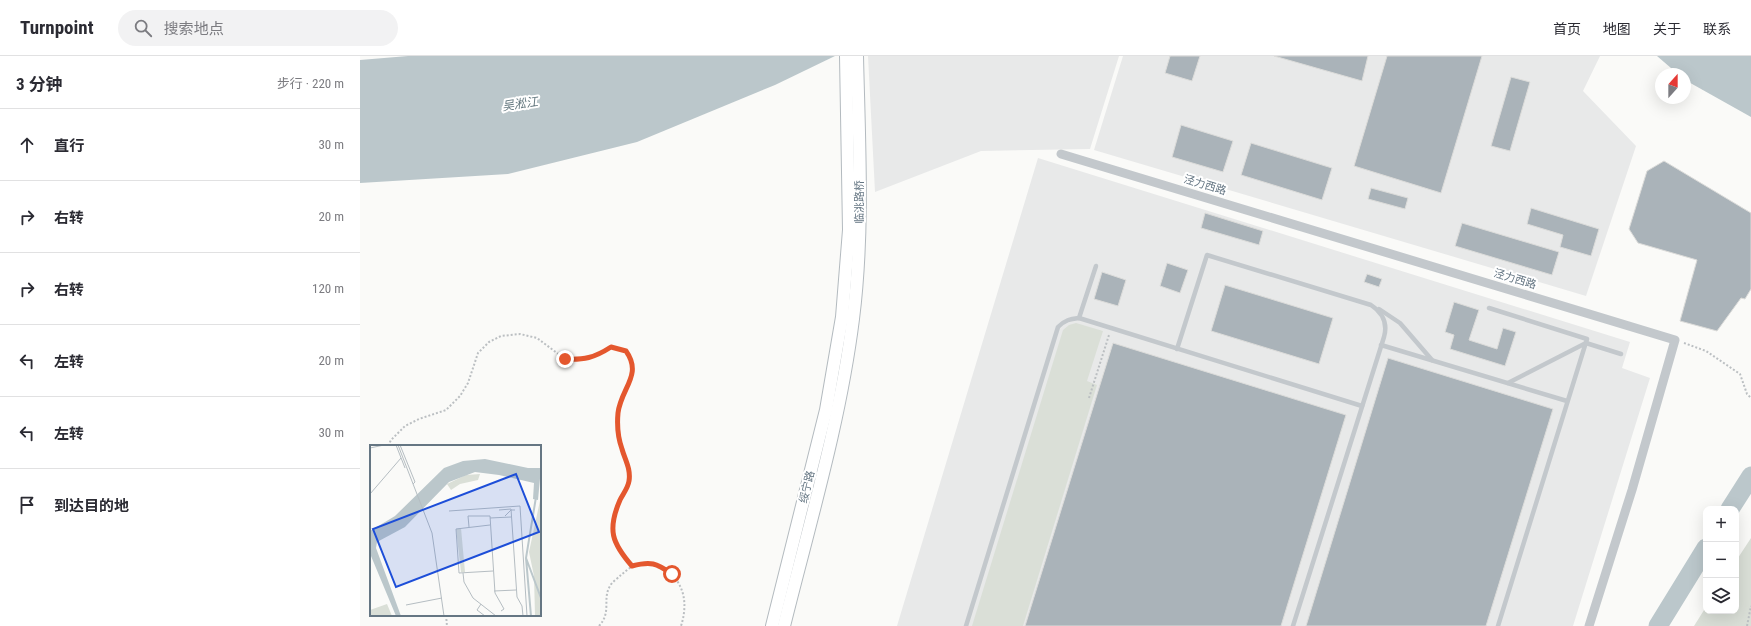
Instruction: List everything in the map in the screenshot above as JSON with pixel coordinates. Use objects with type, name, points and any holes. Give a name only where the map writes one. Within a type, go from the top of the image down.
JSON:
[{"type":"main road","name":"临洮路桥","points":[[843,347],[848,230],[846,56]]},
{"type":"main road","name":"临洮路桥","points":[[843,347],[856,289],[860,230],[857,56]]},
{"type":"main road","name":"绥宁路","points":[[772,626],[843,347]]},
{"type":"main road","name":"绥宁路","points":[[784,626],[835,420],[843,347]]},
{"type":"street","name":"泾力西路","points":[[1062,154],[1675,340]]},
{"type":"street","points":[[1589,626],[1632,490],[1675,340]]},
{"type":"lane","points":[[1177,349],[1207,255],[1371,305],[1390,315],[1400,323],[1432,360]]},
{"type":"lane","points":[[1079,318],[1096,266]]},
{"type":"lane","points":[[1294,626],[1386,328],[1380,310],[1371,305]]},
{"type":"lane","points":[[1489,308],[1587,339],[1498,626]]},
{"type":"lane","points":[[966,626],[1058,327],[1063,321],[1079,318],[1362,406]]},
{"type":"lane","points":[[1508,383],[1586,343],[1621,354]]},
{"type":"lane","points":[[1381,345],[1567,401]]},
{"type":"path","points":[[1088,398],[1111,328]]},
{"type":"path","points":[[389,445],[405,426],[419,419],[446,410],[460,396],[468,383],[478,353],[489,342],[501,336],[520,334],[537,338],[565,359],[582,360],[603,352],[611,347],[626,351],[633,360],[632,377],[621,398],[618,413],[618,430],[621,448],[629,469],[629,483],[613,520],[613,536],[620,552],[632,566]]},
{"type":"path","points":[[1675,340],[1706,351],[1740,374],[1747,394],[1751,398]]},
{"type":"path","points":[[599,626],[605,620],[610,586],[632,566],[646,563],[658,565],[672,574],[679,583],[684,598],[684,616],[682,626]]},
{"type":"path","points":[[1747,626],[1751,606]]},
{"type":"path","points":[[446,616],[448,626]]},
{"type":"shaded area","points":[[868,56],[1119,56],[1090,149],[981,151],[875,192]]},
{"type":"shaded area","points":[[1123,56],[1600,56],[1583,91],[1636,146],[1586,296],[1094,150]]},
{"type":"shaded area","points":[[1038,158],[1630,342],[1622,368],[1650,378],[1573,626],[897,626]]},
{"type":"shaded area","points":[[1076,323],[1103,331],[1087,381],[1097,385],[1023,626],[972,626],[1063,330],[1069,325]]},
{"type":"shaded area","points":[[1751,538],[1751,626],[1694,626],[1703,612],[1703,614],[1739,614],[1739,556]]},
{"type":"water","name":"吴淞江","points":[[408,56],[835,56],[775,85],[637,142],[508,174],[360,183],[360,60]]},
{"type":"water","points":[[1657,56],[1751,56],[1751,117],[1691,83],[1691,68],[1671,68]]},
{"type":"building","points":[[1170,56],[1200,56],[1192,81],[1165,73]]},
{"type":"building","points":[[1274,56],[1368,56],[1362,81]]},
{"type":"building","points":[[1387,56],[1482,56],[1441,193],[1354,166]]},
{"type":"building","points":[[1511,77],[1530,82],[1510,151],[1491,146]]},
{"type":"building","points":[[1181,125],[1233,141],[1223,172],[1172,157]]},
{"type":"building","points":[[1251,143],[1332,168],[1322,200],[1241,175]]},
{"type":"building","points":[[1664,161],[1751,213],[1751,289],[1745,299],[1741,298],[1717,331],[1680,321],[1697,260],[1638,243],[1629,229],[1647,171]]},
{"type":"building","points":[[1371,188],[1408,198],[1405,209],[1368,199]]},
{"type":"building","points":[[1531,208],[1599,229],[1591,256],[1560,247],[1563,235],[1527,224]]},
{"type":"building","points":[[1205,213],[1263,231],[1259,245],[1201,228]]},
{"type":"building","points":[[1462,223],[1559,252],[1552,275],[1455,246]]},
{"type":"building","points":[[1167,263],[1188,270],[1180,293],[1160,286]]},
{"type":"building","points":[[1102,272],[1126,280],[1118,306],[1094,299]]},
{"type":"building","points":[[1367,274],[1382,279],[1379,287],[1364,282]]},
{"type":"building","points":[[1225,285],[1333,318],[1319,364],[1211,331]]},
{"type":"building","points":[[1454,302],[1479,310],[1469,340],[1497,349],[1503,328],[1516,332],[1505,366],[1450,349],[1454,335],[1445,332]]},
{"type":"building","points":[[1113,343],[1346,415],[1281,626],[1025,626]]},
{"type":"building","points":[[1388,358],[1553,409],[1486,626],[1306,626]]},
{"type":"waterway","points":[[1732,506],[1751,476]]},
{"type":"waterway","points":[[1658,626],[1703,553]]},
{"type":"route","points":[[565,359],[582,360],[603,352],[611,347],[626,351],[633,360],[632,377],[621,398],[618,413],[618,430],[621,448],[629,469],[629,483],[613,520],[613,536],[620,552],[632,566],[646,563],[658,565],[672,574]]}]
